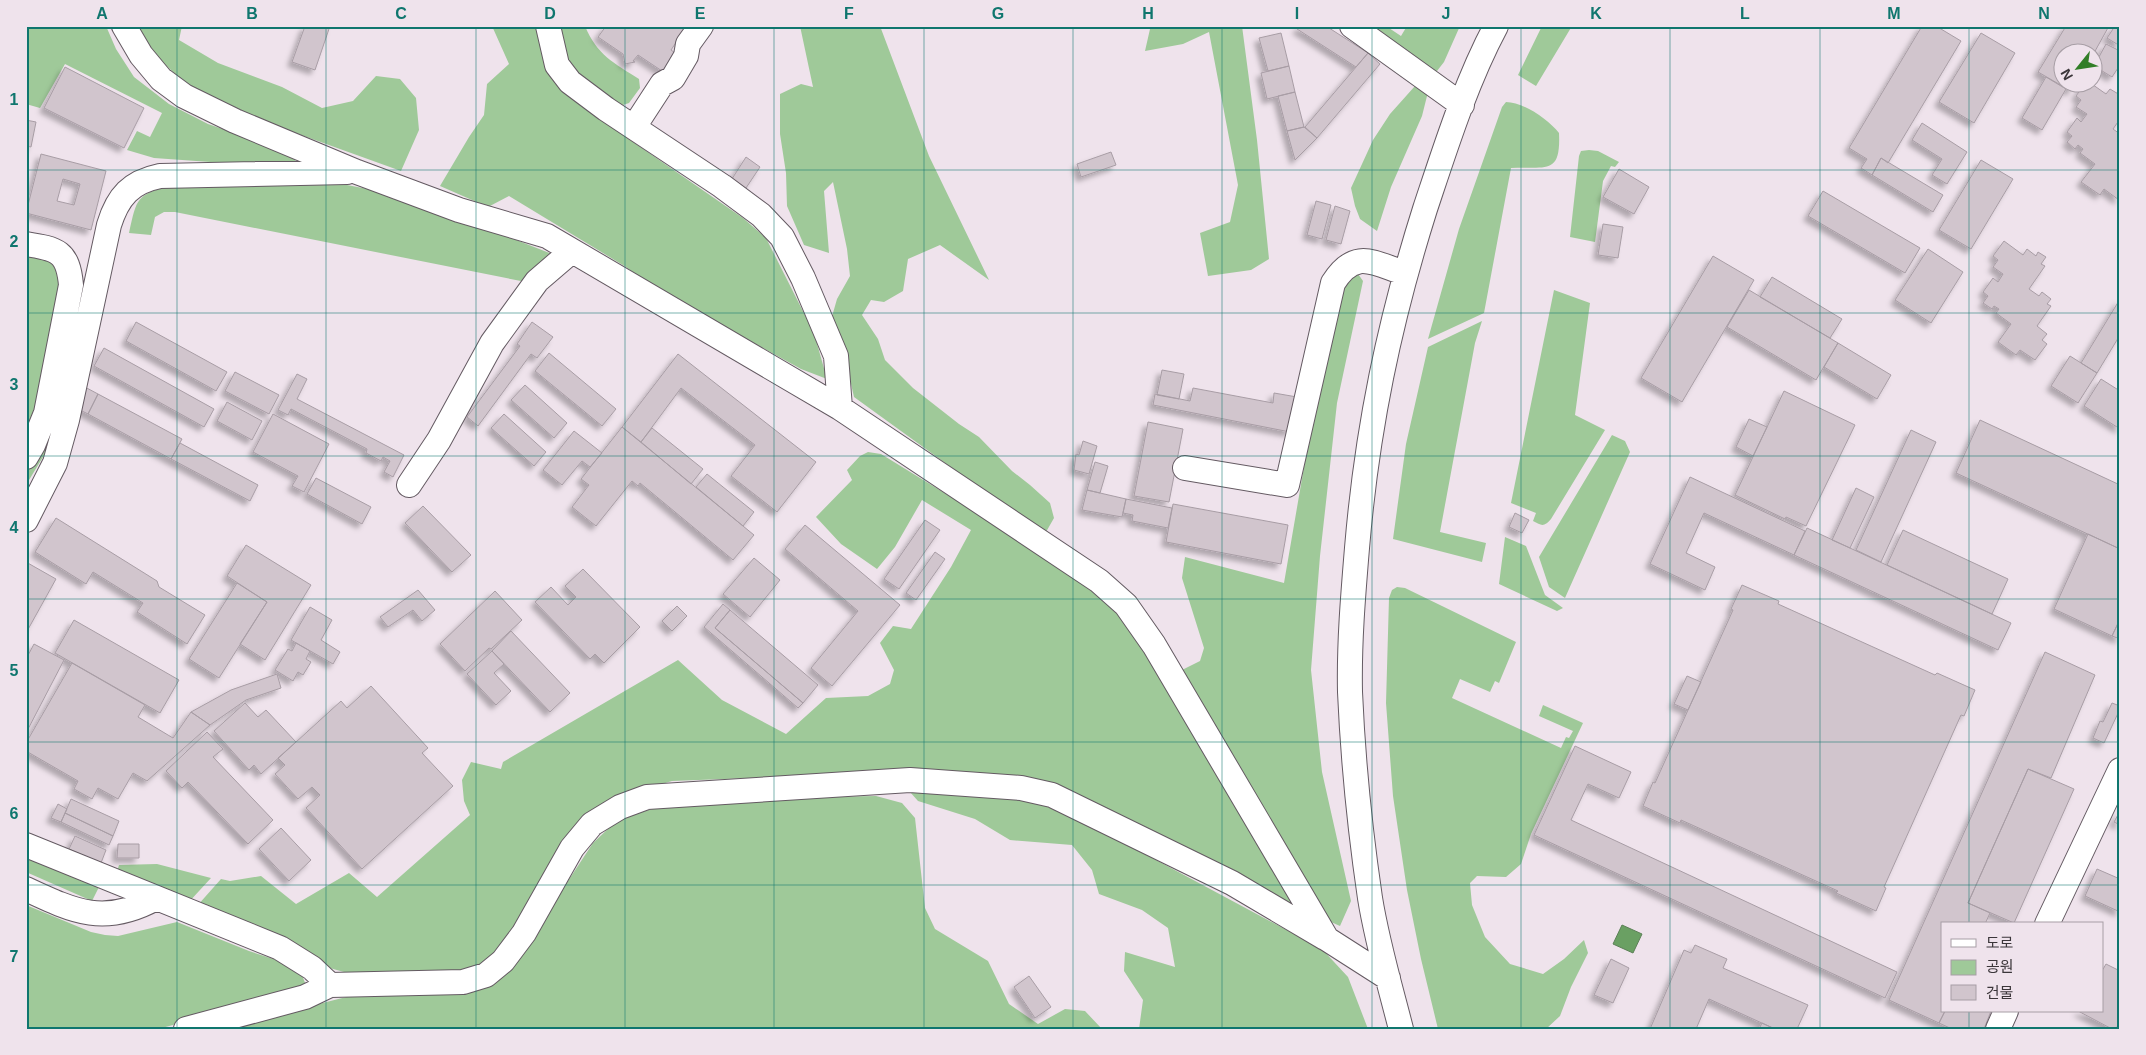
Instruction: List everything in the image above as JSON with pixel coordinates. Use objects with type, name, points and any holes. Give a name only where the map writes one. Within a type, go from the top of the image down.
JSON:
[{"type":"street","points":[[124,26],[141,55],[161,79],[184,96],[235,121],[357,172],[459,210],[547,236],[840,408],[1100,581],[1126,606],[1154,645],[1327,939]]},
{"type":"street","points":[[548,26],[557,65],[570,82],[761,215],[782,237],[803,278],[836,356],[840,408]]},
{"type":"street","points":[[634,127],[662,84],[672,78],[686,56],[688,44],[701,26]]},
{"type":"street","points":[[1352,26],[1462,105]]},
{"type":"street","points":[[1401,1029],[1370,899],[1355,765],[1350,690],[1352,604],[1366,458],[1378,382],[1405,273],[1435,178],[1462,105],[1496,26]]},
{"type":"street","points":[[26,520],[55,463],[68,420],[109,225],[120,199],[139,183],[160,176],[357,172]]},
{"type":"street","points":[[26,244],[51,248],[62,255],[70,268],[71,285],[46,413],[33,446],[26,458]]},
{"type":"street","points":[[409,485],[439,440],[492,343],[537,281],[572,251]]},
{"type":"street","points":[[1185,468],[1287,485],[1334,283],[1340,273],[1355,261],[1365,261],[1405,273]]},
{"type":"street","points":[[2048,922],[2120,770]]},
{"type":"street","points":[[186,1029],[305,997],[330,985],[463,982],[486,975],[504,961],[524,933],[572,848],[592,824],[620,807],[647,797],[910,780],[1021,788],[1052,795],[1232,883],[1327,939],[1388,978]]},
{"type":"street","points":[[26,845],[280,948],[312,968],[330,985]]},
{"type":"street","points":[[26,889],[61,905],[88,913],[113,914],[136,909],[156,898]]},
{"type":"street","points":[[1998,1029],[2006,1012]]},
{"type":"green space","points":[[26,26],[106,26],[116,49],[134,77],[169,104],[208,124],[285,150],[298,163],[266,166],[154,158],[127,150],[137,131],[150,137],[162,113],[65,64],[40,108],[26,104]]},
{"type":"green space","points":[[133,26],[182,26],[179,40],[218,63],[282,87],[322,108],[353,101],[376,76],[400,79],[416,98],[419,130],[401,171],[251,117],[185,83],[145,46]]},
{"type":"green space","points":[[492,26],[537,26],[560,85],[623,135],[743,218],[766,238],[814,333],[827,379],[801,369],[654,288],[626,267],[509,196],[488,207],[440,186],[484,115],[487,84],[509,64]]},
{"type":"green space","points":[[555,26],[585,26],[595,44],[607,57],[639,79],[640,88],[629,103],[623,105],[608,98],[582,81],[568,68],[562,57]]},
{"type":"green space","points":[[800,26],[880,26],[929,156],[989,280],[940,245],[908,259],[903,291],[884,302],[871,300],[862,315],[878,339],[885,360],[913,388],[979,437],[1012,471],[1050,503],[1054,518],[1046,532],[988,494],[854,397],[846,362],[831,320],[837,299],[850,276],[847,249],[833,182],[824,191],[829,253],[804,245],[787,206],[786,173],[780,134],[780,94],[801,84],[813,87]]},
{"type":"green space","points":[[1159,26],[1242,26],[1257,140],[1269,259],[1251,270],[1208,276],[1200,233],[1230,222],[1238,185],[1209,32],[1183,44],[1145,51],[1150,29]]},
{"type":"green space","points":[[1363,26],[1386,26],[1401,36],[1407,26],[1460,26],[1444,62],[1437,71],[1425,70]]},
{"type":"green space","points":[[1542,26],[1572,26],[1536,86],[1518,75]]},
{"type":"green space","points":[[1415,86],[1428,92],[1422,116],[1391,187],[1377,231],[1360,219],[1351,188],[1373,140],[1390,114]]},
{"type":"green space","points":[[1506,102],[1527,108],[1542,117],[1559,133],[1557,156],[1549,166],[1511,168],[1484,313],[1428,339],[1459,229],[1502,107]]},
{"type":"green space","points":[[1581,151],[1598,151],[1619,162],[1615,167],[1611,166],[1603,181],[1595,242],[1570,237],[1579,156]]},
{"type":"green space","points":[[347,185],[373,190],[483,227],[552,254],[526,282],[175,212],[164,212],[155,217],[151,235],[129,233],[134,212],[140,199],[151,192],[172,186]]},
{"type":"green space","points":[[26,250],[49,261],[53,265],[58,275],[62,293],[26,447]]},
{"type":"green space","points":[[1356,271],[1363,281],[1337,403],[1320,556],[1311,670],[1322,772],[1351,901],[1340,926],[1322,918],[1182,670],[1200,661],[1204,648],[1182,578],[1185,557],[1284,583],[1309,438],[1339,301],[1348,278]]},
{"type":"green space","points":[[1554,290],[1590,303],[1575,415],[1605,430],[1551,519],[1543,525],[1533,521],[1536,513],[1511,503]]},
{"type":"green space","points":[[1482,321],[1475,343],[1440,532],[1486,543],[1482,562],[1393,539],[1406,444],[1428,347]]},
{"type":"green space","points":[[59,420],[46,452],[26,485],[26,469],[39,445]]},
{"type":"green space","points":[[1612,435],[1625,441],[1630,452],[1565,598],[1549,587],[1539,557]]},
{"type":"green space","points":[[868,452],[881,454],[1060,564],[1108,603],[1138,639],[1296,900],[1295,908],[1058,789],[859,774],[672,781],[618,797],[504,949],[475,971],[421,973],[344,972],[326,967],[197,906],[221,879],[230,881],[261,876],[296,904],[349,873],[377,897],[470,815],[464,801],[462,780],[471,762],[501,769],[503,762],[678,660],[722,700],[786,734],[826,698],[868,696],[890,684],[894,670],[880,643],[893,626],[911,629],[951,567],[971,530],[922,500],[895,547],[877,569],[841,544],[816,517],[852,480],[847,470],[860,456]]},
{"type":"green space","points":[[1505,537],[1526,546],[1545,595],[1563,608],[1557,611],[1499,584]]},
{"type":"green space","points":[[1397,587],[1405,588],[1516,642],[1499,683],[1495,681],[1490,692],[1460,679],[1452,698],[1561,748],[1566,737],[1569,738],[1573,731],[1539,716],[1543,705],[1583,723],[1531,834],[1521,864],[1506,877],[1477,876],[1470,883],[1472,905],[1485,937],[1510,964],[1543,974],[1564,959],[1584,940],[1588,953],[1571,987],[1560,1016],[1546,1029],[1438,1029],[1407,890],[1393,796],[1386,703],[1389,598],[1392,590]]},
{"type":"green space","points":[[910,792],[1032,797],[1063,810],[1322,949],[1348,977],[1368,1029],[1139,1029],[1143,1000],[1124,971],[1125,952],[1175,967],[1168,928],[1142,910],[1099,894],[1092,870],[1072,845],[1010,840],[975,819],[918,801]]},
{"type":"green space","points":[[876,796],[902,803],[915,818],[925,908],[935,929],[988,961],[1009,1004],[1038,1024],[1065,1009],[1085,1011],[1102,1029],[220,1029],[362,993],[462,991],[537,928],[593,843],[610,827],[627,816],[656,808],[760,798]]},
{"type":"green space","points":[[26,853],[100,885],[92,901],[26,872]]},
{"type":"green space","points":[[157,864],[211,878],[188,903],[116,875],[119,865]]},
{"type":"green space","points":[[26,905],[91,932],[105,935],[118,936],[177,922],[249,951],[289,964],[301,973],[306,985],[296,992],[158,1029],[26,1029]]},
{"type":"shaded area","points":[[1622,925],[1642,934],[1633,953],[1613,944]]},
{"type":"building","points":[[305,26],[330,26],[315,70],[292,62]]},
{"type":"building","points":[[606,26],[687,26],[671,50],[681,57],[668,75],[638,55],[633,61],[635,62],[625,64],[623,54],[598,37]]},
{"type":"building","points":[[1300,26],[1326,26],[1368,53],[1356,67],[1297,29]]},
{"type":"building","points":[[1922,26],[1936,26],[1961,41],[1888,163],[1881,158],[1872,175],[1861,168],[1867,159],[1849,148]]},
{"type":"building","points":[[2066,26],[2109,26],[2100,42],[2056,42]]},
{"type":"building","points":[[2115,26],[2120,26],[2120,46],[2107,38]]},
{"type":"building","points":[[1281,33],[1289,66],[1268,71],[1259,38]]},
{"type":"building","points":[[1981,33],[2015,53],[1974,123],[1939,102]]},
{"type":"building","points":[[2106,44],[2120,51],[2120,65],[2112,77],[2104,72],[2104,48]]},
{"type":"building","points":[[2054,46],[2054,81],[2038,72]]},
{"type":"building","points":[[1368,53],[1380,64],[1317,138],[1305,127]]},
{"type":"building","points":[[1289,66],[1295,92],[1267,99],[1261,73]]},
{"type":"building","points":[[65,67],[144,108],[124,148],[44,108]]},
{"type":"building","points":[[2046,77],[2054,82],[2054,92],[2064,92],[2042,130],[2022,118]]},
{"type":"building","points":[[2110,89],[2120,95],[2120,119],[2113,129],[2120,134],[2119,200],[2104,189],[2100,195],[2081,182],[2095,164],[2080,153],[2083,149],[2078,145],[2075,149],[2067,142],[2072,136],[2067,132],[2077,118],[2081,122],[2087,114],[2076,107],[2081,100],[2076,96],[2079,92],[2103,92],[2106,94]]},
{"type":"building","points":[[1295,92],[1304,127],[1287,131],[1278,96]]},
{"type":"building","points":[[26,120],[36,122],[31,147],[26,146]]},
{"type":"building","points":[[1922,123],[1967,152],[1947,184],[1932,175],[1942,159],[1912,140]]},
{"type":"building","points":[[1304,127],[1317,138],[1295,160],[1287,131]]},
{"type":"building","points":[[1111,152],[1116,165],[1081,177],[1077,164]]},
{"type":"building","points":[[41,154],[106,171],[91,230],[26,213]],"holes":[[[63,179],[80,184],[74,205],[57,201]]]},
{"type":"building","points":[[746,157],[760,167],[742,194],[728,185]]},
{"type":"building","points":[[1881,158],[1943,195],[1933,212],[1872,175]]},
{"type":"building","points":[[1981,160],[2013,179],[1971,249],[1939,230]]},
{"type":"building","points":[[1619,169],[1649,187],[1634,214],[1603,197]]},
{"type":"building","points":[[1823,191],[1920,248],[1905,273],[1808,216]]},
{"type":"building","points":[[1316,201],[1331,205],[1322,239],[1307,235]]},
{"type":"building","points":[[1335,206],[1350,211],[1341,244],[1326,240]]},
{"type":"building","points":[[1603,224],[1623,227],[1618,258],[1598,255]]},
{"type":"building","points":[[2004,241],[2023,255],[2027,249],[2036,256],[2038,252],[2046,257],[2041,264],[2045,266],[2029,289],[2039,296],[2042,292],[2051,299],[2047,304],[2051,306],[2037,326],[2047,334],[2042,340],[2047,344],[2035,360],[2020,350],[2016,355],[1998,342],[2011,324],[1996,313],[1999,309],[1994,306],[1992,309],[1983,303],[1988,296],[1983,292],[1993,278],[1998,282],[2003,274],[1993,267],[1998,260],[1993,256]]},
{"type":"building","points":[[1928,249],[1963,272],[1931,323],[1895,300]]},
{"type":"building","points":[[1713,256],[1754,280],[1682,402],[1641,378]]},
{"type":"building","points":[[1772,277],[1842,319],[1830,338],[1760,297]]},
{"type":"building","points":[[1749,290],[1838,343],[1816,380],[1727,327]]},
{"type":"building","points":[[2120,299],[2120,335],[2097,373],[2081,363]]},
{"type":"building","points":[[136,322],[227,372],[216,391],[126,341]]},
{"type":"building","points":[[532,322],[553,337],[537,358],[531,354],[478,426],[467,417],[520,346],[517,344]]},
{"type":"building","points":[[1838,343],[1891,375],[1877,399],[1824,367]]},
{"type":"building","points":[[104,348],[214,409],[204,427],[94,366]]},
{"type":"building","points":[[549,353],[616,409],[602,426],[535,371]]},
{"type":"building","points":[[678,354],[816,462],[777,512],[731,476],[755,445],[681,388],[641,442],[622,427]]},
{"type":"building","points":[[2070,356],[2097,373],[2078,403],[2051,386]]},
{"type":"building","points":[[1162,370],[1184,374],[1179,399],[1157,395]]},
{"type":"building","points":[[235,372],[279,395],[269,414],[225,391]]},
{"type":"building","points":[[297,374],[307,379],[297,399],[404,455],[393,477],[384,472],[390,461],[383,457],[381,461],[366,453],[367,449],[291,409],[288,415],[278,410]]},
{"type":"building","points":[[2101,379],[2120,391],[2120,429],[2084,406]]},
{"type":"building","points":[[525,385],[567,423],[554,438],[511,400]]},
{"type":"building","points":[[83,386],[98,394],[88,414],[72,406]]},
{"type":"building","points":[[1193,388],[1273,403],[1274,393],[1297,397],[1290,432],[1153,405],[1155,394],[1190,401]]},
{"type":"building","points":[[1784,391],[1855,425],[1806,526],[1786,517],[1785,519],[1735,495]]},
{"type":"building","points":[[98,394],[182,439],[171,459],[88,414]]},
{"type":"building","points":[[227,402],[262,421],[252,440],[217,421]]},
{"type":"building","points":[[273,414],[329,444],[304,492],[292,486],[298,476],[253,452]]},
{"type":"building","points":[[504,414],[546,452],[534,466],[491,428]]},
{"type":"building","points":[[1749,419],[1767,427],[1753,456],[1736,447]]},
{"type":"building","points":[[1980,420],[2120,485],[2120,549],[1956,473]]},
{"type":"building","points":[[1148,422],[1183,429],[1169,502],[1134,496]]},
{"type":"building","points":[[622,427],[754,535],[733,560],[640,483],[638,486],[632,481],[596,526],[572,507],[589,485],[581,479]]},
{"type":"building","points":[[652,428],[703,469],[691,484],[641,442]]},
{"type":"building","points":[[1911,430],[1936,442],[1881,562],[1856,550]]},
{"type":"building","points":[[574,431],[602,453],[590,467],[582,461],[562,485],[543,470]]},
{"type":"building","points":[[1083,441],[1097,446],[1089,474],[1074,470],[1076,454],[1079,455]]},
{"type":"building","points":[[180,443],[258,485],[250,501],[171,459]]},
{"type":"building","points":[[1095,462],[1108,466],[1100,493],[1087,490]]},
{"type":"building","points":[[707,474],[754,512],[743,526],[696,487]]},
{"type":"building","points":[[1690,477],[1805,531],[1794,555],[1704,513],[1686,553],[1715,567],[1705,590],[1650,564]]},
{"type":"building","points":[[316,478],[371,507],[362,524],[307,494]]},
{"type":"building","points":[[1856,488],[1874,497],[1850,548],[1832,540]]},
{"type":"building","points":[[1087,490],[1126,499],[1122,517],[1082,510]]},
{"type":"building","points":[[1126,499],[1172,508],[1168,528],[1132,521],[1133,515],[1123,513]]},
{"type":"building","points":[[1173,504],[1288,525],[1281,564],[1166,542]]},
{"type":"building","points":[[423,506],[471,555],[452,572],[405,523]]},
{"type":"building","points":[[1515,513],[1529,520],[1522,533],[1509,527]]},
{"type":"building","points":[[56,518],[157,581],[159,587],[205,615],[187,644],[137,612],[143,603],[93,572],[86,584],[35,552]]},
{"type":"building","points":[[925,520],[940,530],[899,589],[884,579]]},
{"type":"building","points":[[805,525],[900,605],[832,686],[811,668],[858,611],[785,549]]},
{"type":"building","points":[[1807,528],[2011,623],[1998,650],[1794,555]]},
{"type":"building","points":[[1903,530],[2008,579],[1992,614],[1887,565]]},
{"type":"building","points":[[2088,534],[2120,549],[2120,619],[2112,636],[2054,609]]},
{"type":"building","points":[[246,545],[311,585],[265,660],[240,644],[267,602],[227,576]]},
{"type":"building","points":[[935,552],[945,559],[916,600],[906,593]]},
{"type":"building","points":[[754,558],[780,580],[750,617],[723,594]]},
{"type":"building","points":[[26,562],[56,579],[26,633]]},
{"type":"building","points":[[583,569],[640,627],[604,663],[595,654],[590,659],[535,602],[551,587],[568,605],[576,597],[565,586]]},
{"type":"building","points":[[237,583],[267,602],[219,678],[189,659]]},
{"type":"building","points":[[1742,585],[1779,601],[1778,604],[1935,675],[1937,673],[1975,690],[1964,716],[1961,715],[1884,887],[1886,888],[1876,911],[1836,893],[1838,891],[1681,820],[1680,823],[1643,806],[1733,610],[1731,609]]},
{"type":"building","points":[[418,590],[435,610],[422,621],[413,610],[388,627],[380,617]]},
{"type":"building","points":[[495,591],[522,620],[465,671],[440,644]]},
{"type":"building","points":[[723,604],[730,610],[715,628],[803,703],[798,708],[704,627]]},
{"type":"building","points":[[677,606],[687,616],[672,631],[662,621]]},
{"type":"building","points":[[310,607],[332,620],[321,640],[340,652],[333,664],[291,640]]},
{"type":"building","points":[[730,610],[818,685],[803,703],[715,628]]},
{"type":"building","points":[[2120,619],[2120,639],[2112,636]]},
{"type":"building","points":[[74,620],[179,680],[160,713],[55,653]]},
{"type":"building","points":[[511,631],[570,693],[550,712],[492,651]]},
{"type":"building","points":[[296,643],[310,651],[306,659],[311,662],[303,675],[298,672],[293,681],[275,670],[288,649],[292,651]]},
{"type":"building","points":[[34,644],[64,660],[26,733],[26,659]]},
{"type":"building","points":[[492,651],[504,664],[494,673],[511,691],[496,705],[467,674]]},
{"type":"building","points":[[2045,652],[2095,675],[2051,778],[2028,769],[1968,903],[1990,913],[1986,922],[1941,922],[1941,1012],[1944,1012],[1939,1023],[1889,1000]]},
{"type":"building","points":[[72,663],[145,705],[138,717],[173,738],[191,712],[210,725],[147,781],[133,773],[118,799],[98,788],[92,799],[74,789],[78,781],[26,751],[26,743]]},
{"type":"building","points":[[277,674],[281,688],[246,700],[210,725],[191,712],[231,690]]},
{"type":"building","points":[[1687,676],[1701,682],[1688,710],[1674,704]]},
{"type":"building","points":[[371,686],[428,748],[422,753],[453,786],[362,869],[306,808],[320,795],[312,787],[298,799],[275,774],[285,765],[278,758],[341,701],[347,708]]},
{"type":"building","points":[[245,703],[258,717],[266,710],[296,742],[261,774],[254,765],[249,770],[214,731]]},
{"type":"building","points":[[2112,703],[2120,706],[2120,709],[2104,743],[2093,738],[2100,721],[2103,722]]},
{"type":"building","points":[[207,732],[223,749],[213,757],[273,820],[248,844],[188,782],[182,788],[166,771]]},
{"type":"building","points":[[1575,746],[1631,772],[1619,798],[1588,784],[1571,820],[1897,972],[1885,998],[1534,835]]},
{"type":"building","points":[[2028,769],[2074,789],[2014,922],[1968,903]]},
{"type":"building","points":[[71,799],[119,821],[113,836],[65,813]]},
{"type":"building","points":[[58,804],[67,809],[61,822],[51,818]]},
{"type":"building","points":[[2120,811],[2120,825],[2114,822]]},
{"type":"building","points":[[65,813],[113,836],[109,845],[61,822]]},
{"type":"building","points":[[281,828],[311,860],[289,881],[259,849]]},
{"type":"building","points":[[75,836],[106,850],[101,863],[69,849]]},
{"type":"building","points":[[118,844],[139,844],[139,858],[117,858]]},
{"type":"building","points":[[2097,869],[2120,879],[2120,912],[2085,896]]},
{"type":"building","points":[[1695,945],[1727,959],[1723,968],[1808,1005],[1797,1029],[1775,1029],[1709,999],[1696,1029],[1650,1029],[1684,950],[1691,953]]},
{"type":"building","points":[[1611,959],[1629,968],[1613,1003],[1594,995]]},
{"type":"building","points":[[2106,964],[2120,971],[2120,1021],[2116,1029],[2112,1029],[2080,1012],[2104,1012],[2104,968]]},
{"type":"building","points":[[1029,976],[1051,1007],[1035,1018],[1014,987]]},
{"type":"building","points":[[1944,1012],[1991,1012],[1984,1029],[1952,1029],[1939,1023]]},
{"type":"building","points":[[1762,1023],[1775,1029],[1759,1029]]}]
